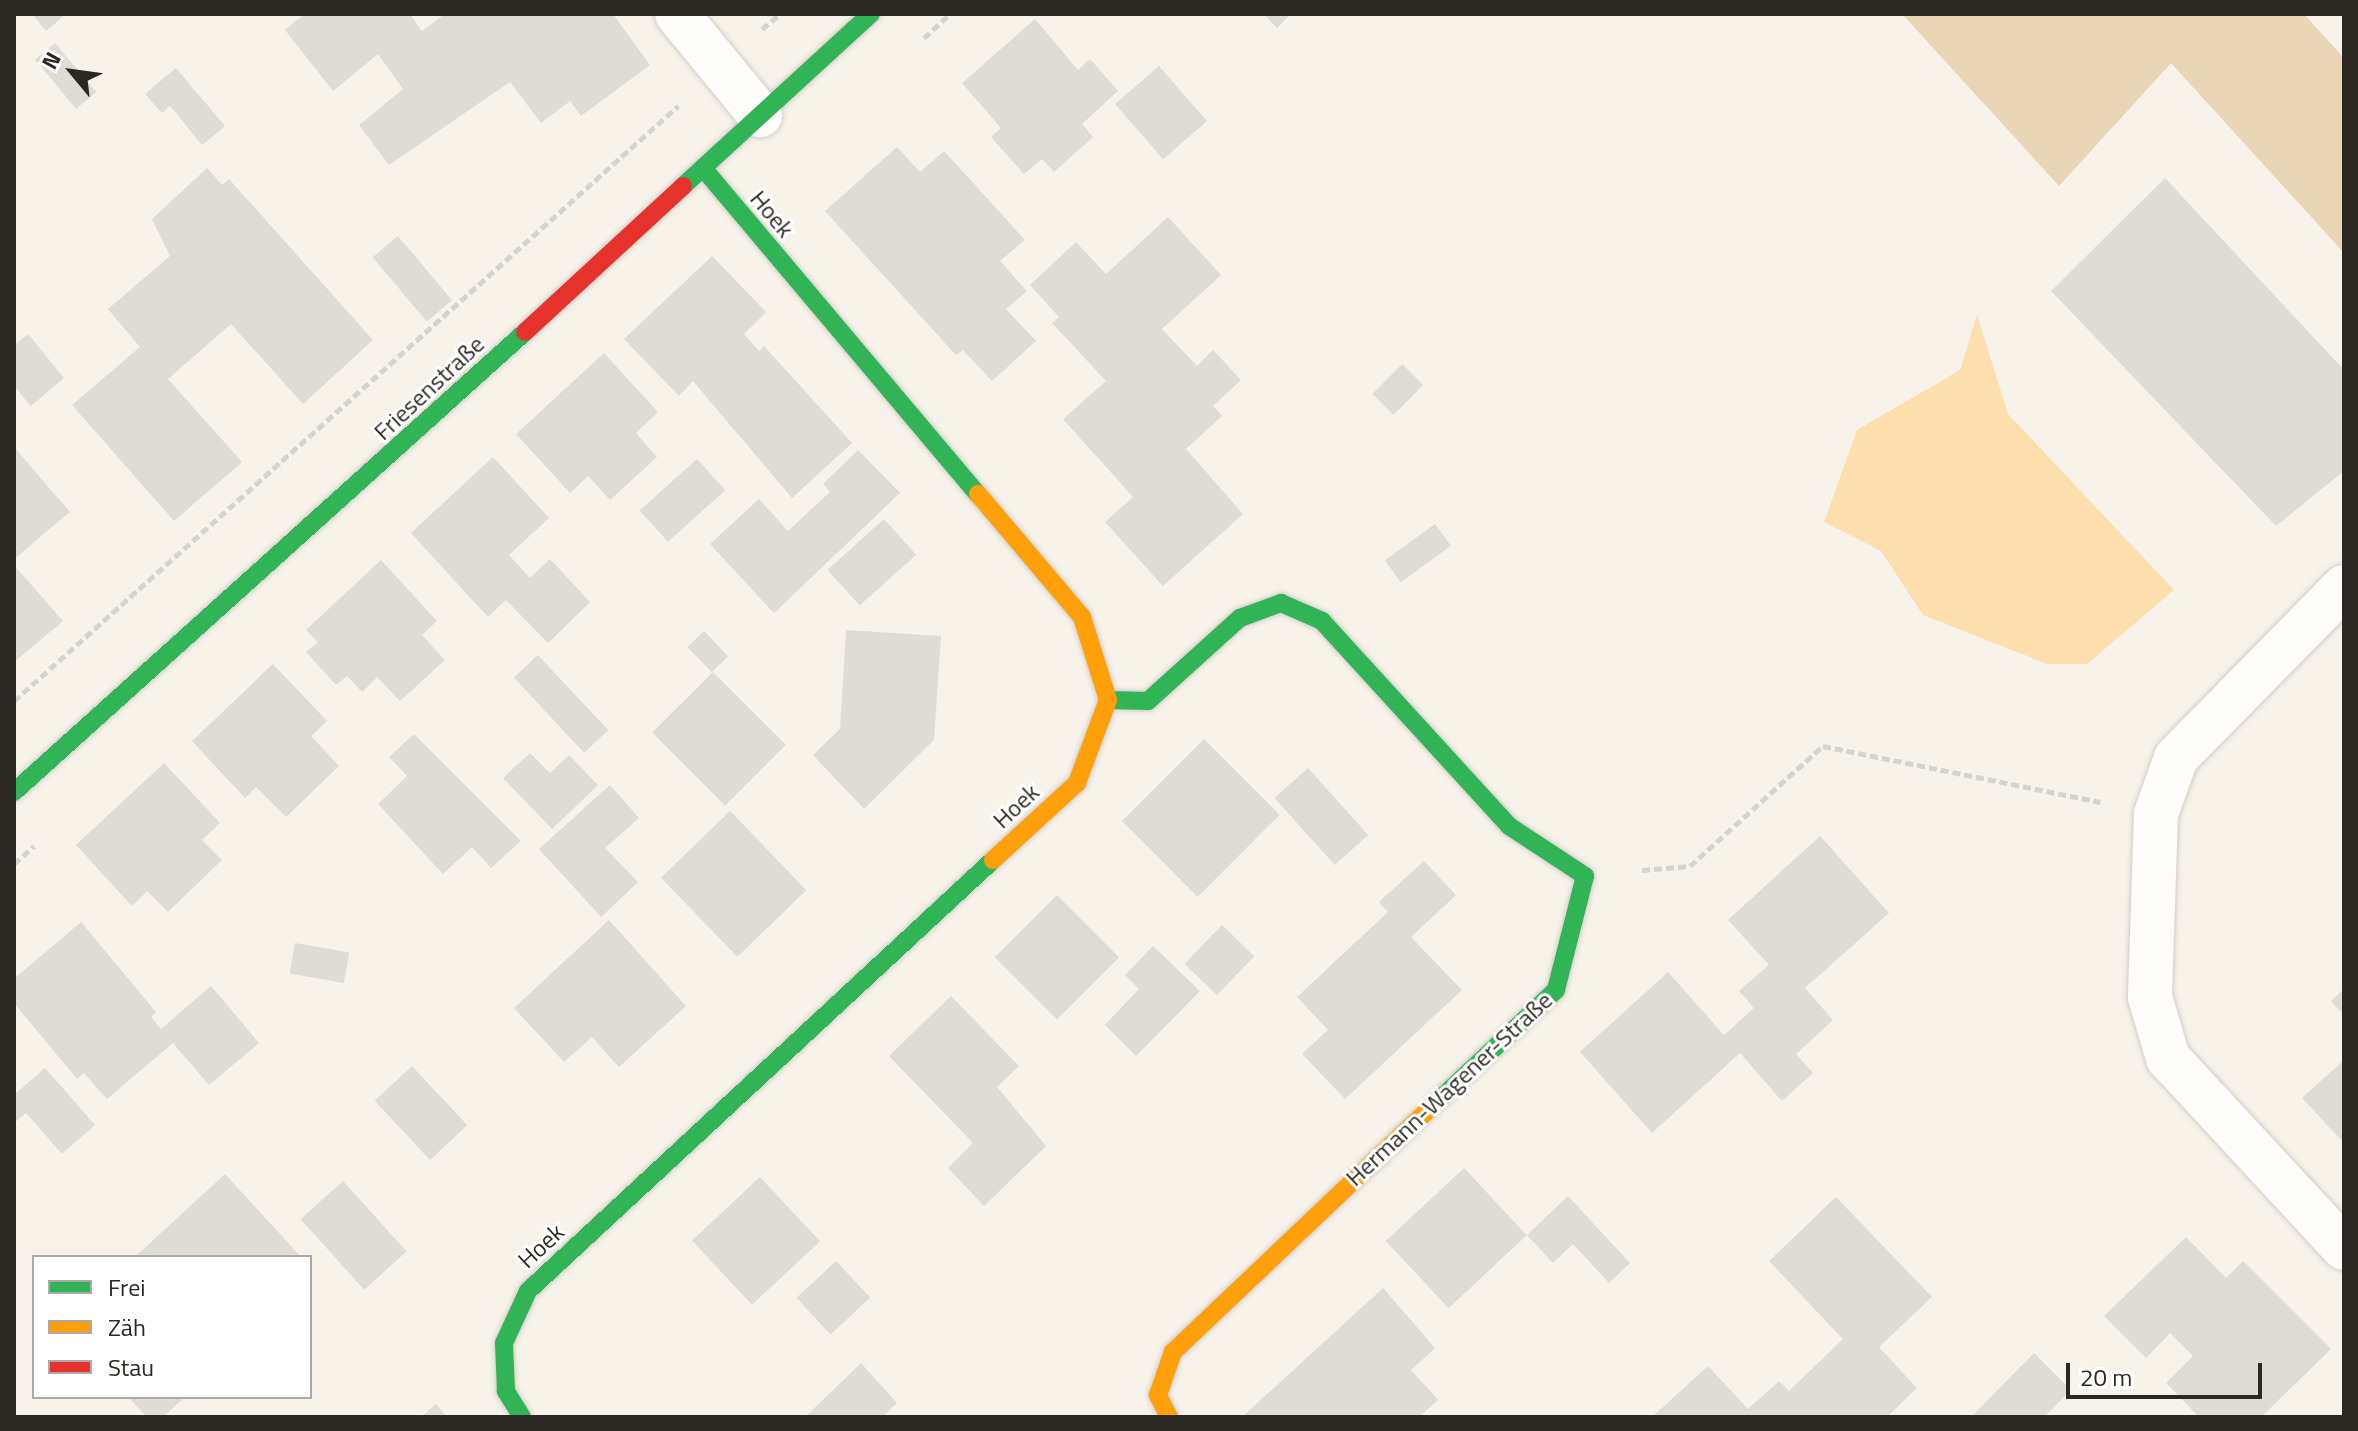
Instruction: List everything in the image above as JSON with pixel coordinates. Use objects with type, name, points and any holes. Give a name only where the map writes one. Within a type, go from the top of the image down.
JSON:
[{"type":"street","points":[[677,14],[760,115]]},
{"type":"street","name":"Friesenstraße","points":[[14,792],[226,607],[871,14]]},
{"type":"street","name":"Hoek","points":[[522,1417],[506,1391],[504,1343],[528,1291],[1077,783],[1108,700],[1082,617],[703,168]]},
{"type":"street","points":[[2344,587],[2176,758],[2156,814],[2150,997],[2168,1058],[2344,1248]]},
{"type":"street","points":[[1108,700],[1148,701],[1240,618],[1281,603],[1322,621],[1509,826],[1585,876]]},
{"type":"street","name":"Hermann-Wagener-Straße","points":[[1169,1417],[1158,1395],[1173,1352],[1556,990],[1585,876]]},
{"type":"path","points":[[14,701],[292,460],[780,14]]},
{"type":"path","points":[[1585,876],[1690,866],[1823,746],[2156,814]]},
{"type":"shaded area","points":[[1902,14],[2304,14],[2344,58],[2344,253],[2171,63],[2059,186]]},
{"type":"shaded area","points":[[1977,315],[2008,414],[2174,590],[2087,664],[2047,664],[1923,615],[1881,551],[1824,522],[1857,430],[1960,370]]},
{"type":"building","points":[[32,14],[66,14],[46,31]]},
{"type":"building","points":[[305,14],[410,14],[422,31],[445,14],[613,14],[650,65],[581,116],[570,101],[541,123],[510,82],[389,165],[359,125],[403,89],[378,54],[333,91],[285,30]]},
{"type":"building","points":[[1264,14],[1291,14],[1277,28]]},
{"type":"building","points":[[1035,19],[1078,70],[1090,59],[1118,91],[1082,124],[1093,137],[1054,172],[1042,159],[1024,174],[991,137],[1001,128],[962,83]]},
{"type":"building","points":[[55,43],[96,92],[76,109],[35,60]]},
{"type":"building","points":[[1159,66],[1207,121],[1163,159],[1115,104]]},
{"type":"building","points":[[176,68],[225,126],[202,145],[170,106],[162,113],[145,94]]},
{"type":"building","points":[[897,147],[920,172],[944,151],[1025,240],[1000,261],[1027,291],[1006,309],[1036,341],[992,381],[963,350],[956,355],[825,211]]},
{"type":"building","points":[[207,168],[222,185],[229,179],[373,340],[303,404],[231,324],[168,379],[242,462],[174,521],[72,405],[140,347],[108,309],[170,256],[152,219]]},
{"type":"building","points":[[2165,178],[2344,370],[2344,471],[2276,526],[2051,291]]},
{"type":"building","points":[[1168,217],[1221,275],[1162,329],[1197,366],[1213,350],[1241,380],[1213,406],[1222,416],[1186,449],[1243,514],[1163,586],[1105,522],[1133,497],[1063,419],[1106,381],[1052,323],[1059,317],[1030,285],[1076,242],[1106,274]]},
{"type":"building","points":[[398,236],[452,300],[427,322],[373,257]]},
{"type":"building","points":[[712,256],[766,312],[744,334],[759,351],[764,346],[852,443],[792,498],[693,381],[679,396],[624,339]]},
{"type":"building","points":[[28,334],[64,378],[31,406],[14,386],[14,346]]},
{"type":"building","points":[[604,353],[658,412],[636,433],[657,457],[610,500],[588,476],[570,493],[516,434]]},
{"type":"building","points":[[1402,364],[1423,385],[1394,415],[1372,394]]},
{"type":"building","points":[[14,447],[70,512],[14,559]]},
{"type":"building","points":[[858,450],[900,493],[774,613],[710,544],[759,499],[788,531],[830,492],[823,484]]},
{"type":"building","points":[[493,457],[549,518],[509,555],[530,578],[550,559],[590,602],[548,643],[506,600],[488,617],[411,533]]},
{"type":"building","points":[[697,459],[725,490],[668,542],[640,511]]},
{"type":"building","points":[[884,519],[916,555],[860,606],[828,570]]},
{"type":"building","points":[[1435,524],[1451,546],[1401,582],[1385,560]]},
{"type":"building","points":[[381,560],[437,621],[422,635],[445,660],[400,701],[377,677],[362,692],[347,676],[336,685],[306,652],[318,642],[306,630]]},
{"type":"building","points":[[14,565],[63,621],[14,662]]},
{"type":"building","points":[[846,630],[941,636],[934,740],[864,809],[813,755],[840,729]]},
{"type":"building","points":[[704,631],[728,656],[712,672],[687,647]]},
{"type":"building","points":[[538,655],[608,730],[584,753],[514,678]]},
{"type":"building","points":[[273,664],[327,721],[311,736],[339,766],[286,817],[256,787],[245,798],[192,741]]},
{"type":"building","points":[[713,672],[786,745],[725,806],[652,733]]},
{"type":"building","points":[[414,734],[521,841],[491,868],[472,847],[443,874],[378,804],[407,776],[389,757]]},
{"type":"building","points":[[1204,739],[1280,815],[1198,897],[1122,821]]},
{"type":"building","points":[[530,753],[550,773],[569,755],[598,785],[552,829],[503,778]]},
{"type":"building","points":[[164,763],[220,823],[202,840],[222,860],[168,912],[147,891],[132,906],[76,845]]},
{"type":"building","points":[[1308,768],[1368,835],[1335,865],[1275,798]]},
{"type":"building","points":[[610,785],[639,818],[605,848],[638,882],[601,917],[539,849]]},
{"type":"building","points":[[730,811],[806,890],[737,957],[661,878]]},
{"type":"building","points":[[1820,836],[1889,913],[1805,988],[1833,1020],[1796,1054],[1813,1073],[1782,1101],[1740,1053],[1652,1133],[1580,1052],[1668,972],[1724,1035],[1754,1008],[1739,991],[1769,965],[1728,920]]},
{"type":"building","points":[[1424,861],[1456,895],[1411,937],[1462,990],[1345,1099],[1302,1054],[1328,1030],[1297,997],[1388,912],[1379,902]]},
{"type":"building","points":[[1057,895],[1119,957],[1057,1019],[995,957]]},
{"type":"building","points":[[609,920],[686,1006],[619,1067],[592,1037],[564,1062],[514,1008]]},
{"type":"building","points":[[81,922],[156,1012],[151,1017],[161,1029],[211,986],[259,1043],[209,1085],[173,1043],[107,1099],[84,1073],[77,1079],[14,1003],[14,979]]},
{"type":"building","points":[[1222,925],[1254,956],[1217,995],[1184,964]]},
{"type":"building","points":[[295,943],[349,953],[344,983],[290,974]]},
{"type":"building","points":[[1153,946],[1200,991],[1136,1056],[1105,1025],[1139,989],[1125,975]]},
{"type":"building","points":[[2344,989],[2344,1015],[2331,1001]]},
{"type":"building","points":[[951,996],[1019,1066],[997,1087],[1046,1146],[984,1206],[948,1168],[973,1143],[889,1056]]},
{"type":"building","points":[[2344,1060],[2344,1143],[2302,1098]]},
{"type":"building","points":[[412,1066],[467,1125],[430,1160],[375,1101]]},
{"type":"building","points":[[45,1068],[95,1125],[62,1154],[26,1113],[14,1123],[14,1095]]},
{"type":"building","points":[[1464,1168],[1527,1235],[1448,1308],[1386,1241]]},
{"type":"building","points":[[225,1174],[299,1255],[137,1255]]},
{"type":"building","points":[[760,1177],[820,1241],[752,1305],[692,1240]]},
{"type":"building","points":[[343,1181],[407,1252],[364,1290],[301,1219]]},
{"type":"building","points":[[1568,1196],[1630,1263],[1609,1283],[1573,1244],[1553,1263],[1527,1235]]},
{"type":"building","points":[[1836,1197],[1932,1297],[1879,1347],[1917,1388],[1887,1417],[1652,1417],[1708,1366],[1748,1409],[1779,1381],[1789,1391],[1843,1339],[1769,1261]]},
{"type":"building","points":[[2186,1237],[2226,1278],[2243,1261],[2331,1349],[2261,1417],[2199,1417],[2166,1383],[2193,1356],[2170,1333],[2146,1358],[2104,1316]]},
{"type":"building","points":[[836,1261],[870,1298],[831,1334],[797,1298]]},
{"type":"building","points":[[1383,1288],[1435,1348],[1411,1370],[1438,1400],[1419,1417],[1242,1417]]},
{"type":"building","points":[[2034,1353],[2071,1390],[2044,1417],[1971,1417]]},
{"type":"building","points":[[861,1363],[897,1403],[882,1417],[805,1417]]},
{"type":"building","points":[[130,1399],[183,1399],[163,1417],[147,1417]]},
{"type":"building","points":[[436,1404],[447,1417],[421,1417]]},
{"type":"traffic: fast","points":[[683,186],[871,14]]},
{"type":"traffic: fast","points":[[703,168],[978,494]]},
{"type":"traffic: fast","points":[[14,792],[525,332]]},
{"type":"traffic: fast","points":[[1108,700],[1148,701],[1240,618],[1281,603],[1322,621],[1509,826],[1585,876],[1556,990],[1440,1099]]},
{"type":"traffic: fast","points":[[522,1417],[506,1391],[504,1343],[528,1291],[993,860]]},
{"type":"traffic: slow","points":[[978,494],[1082,617],[1108,700],[1077,783],[993,860]]},
{"type":"traffic: slow","points":[[1169,1417],[1158,1395],[1173,1352],[1440,1099]]},
{"type":"traffic: jam","points":[[525,332],[683,186]]}]
